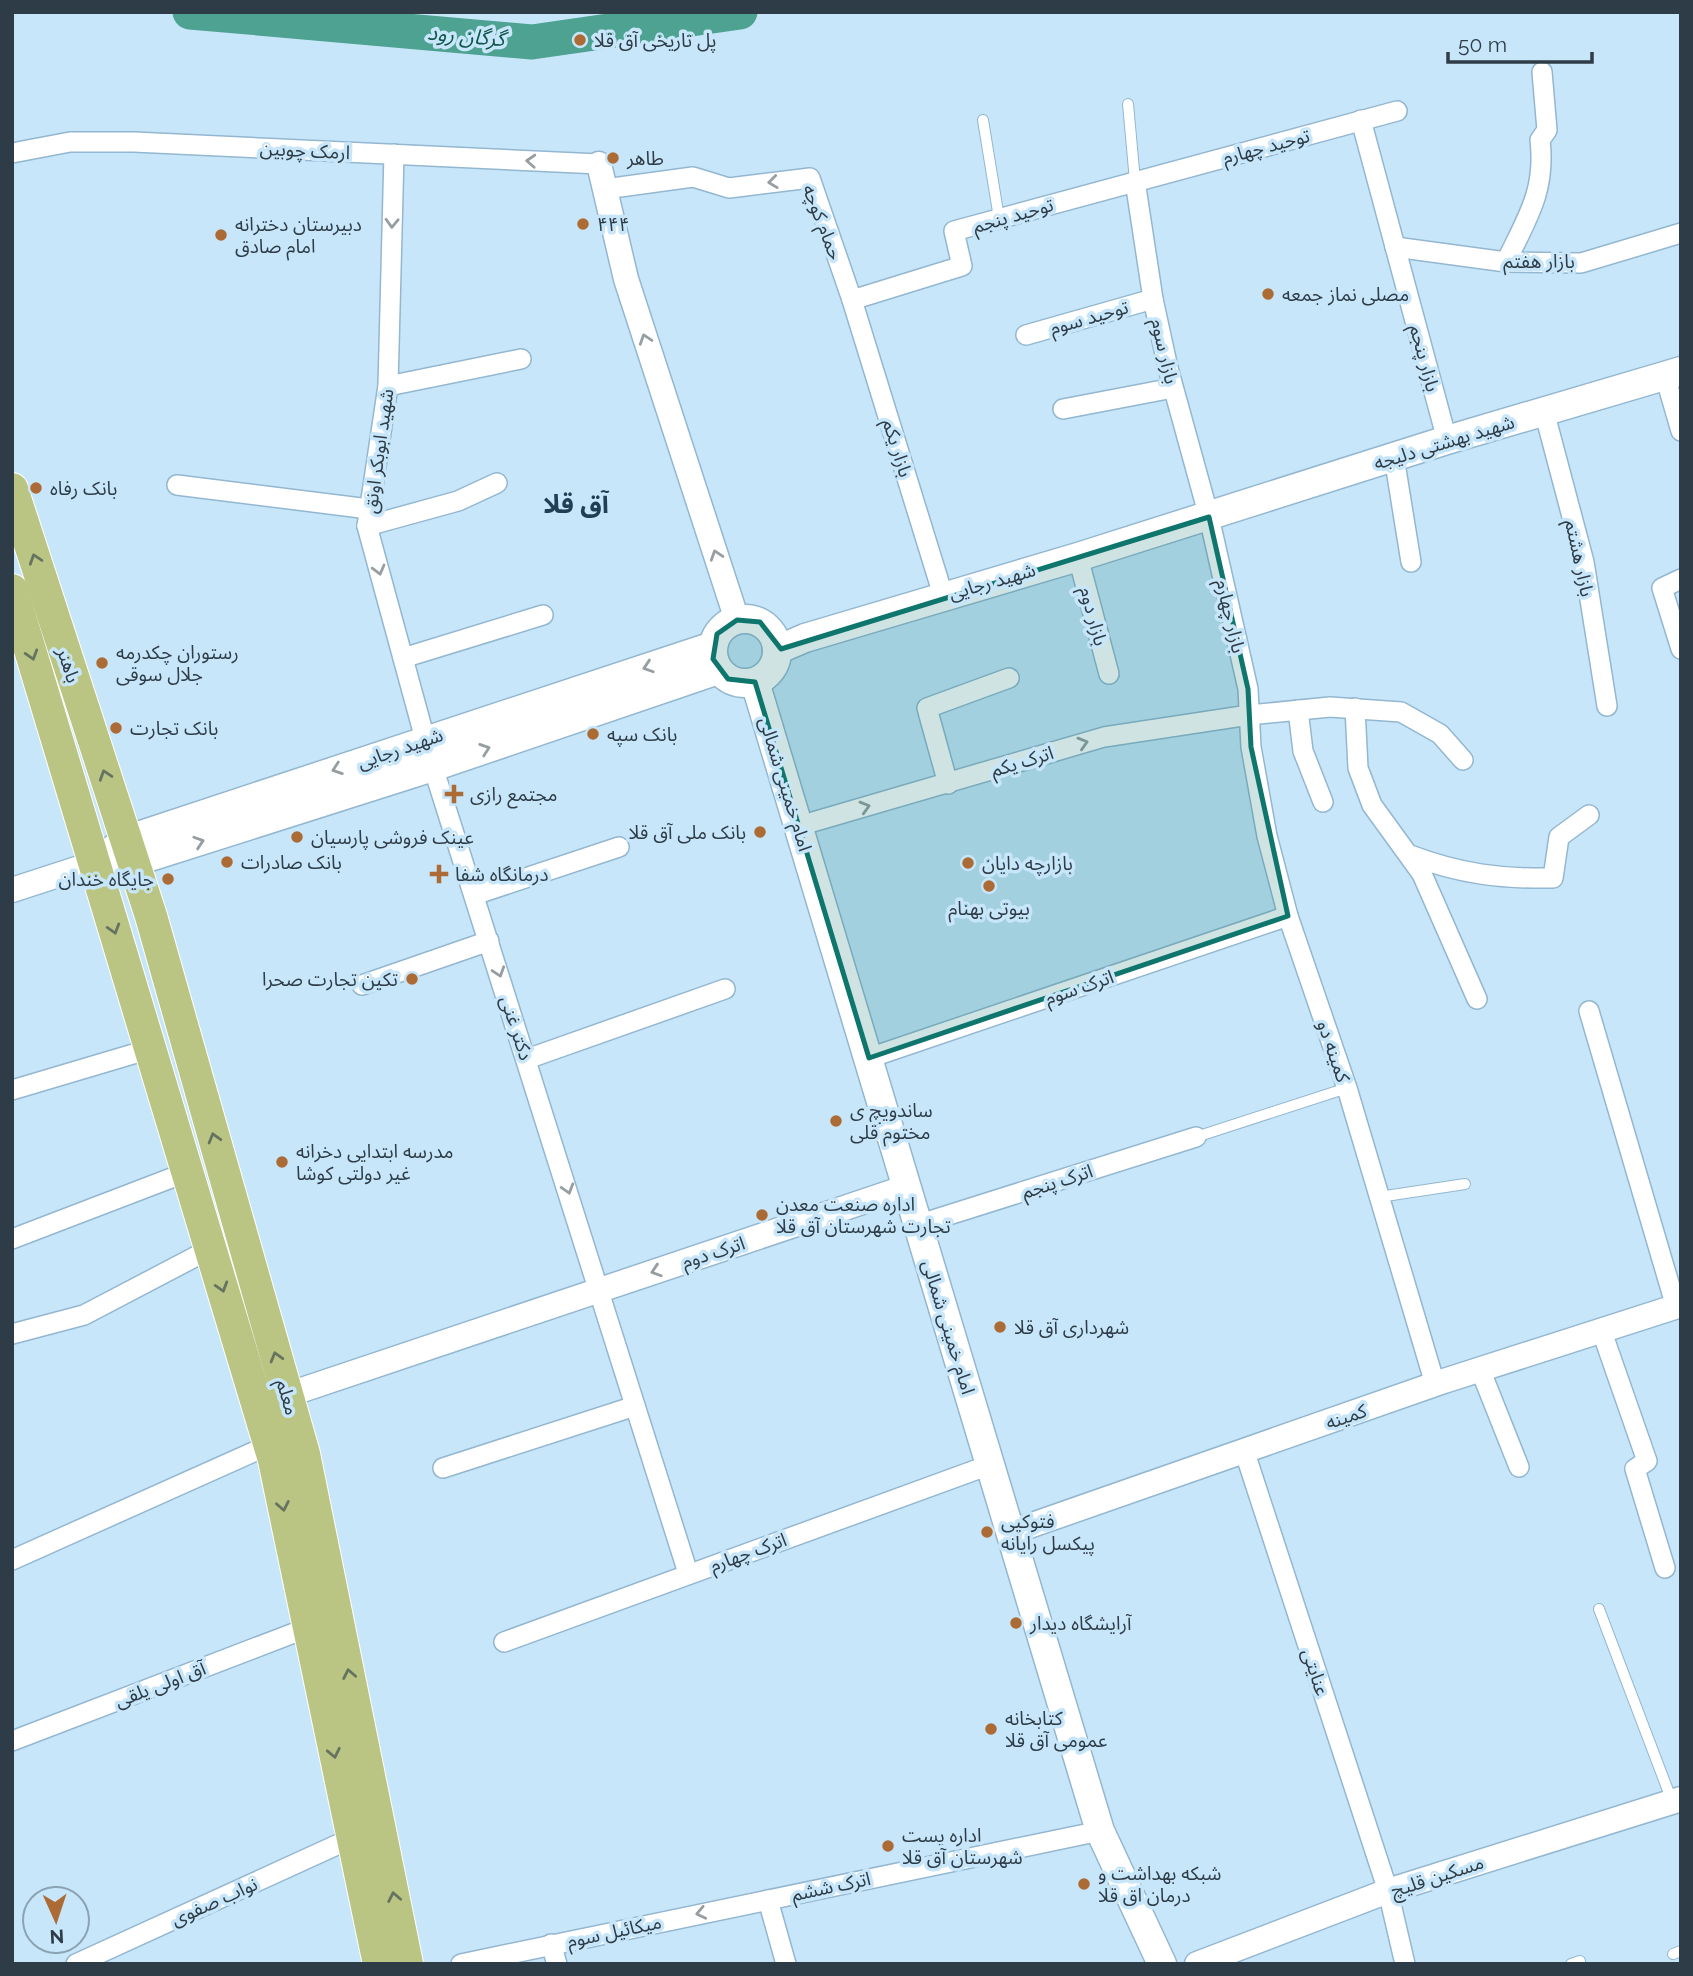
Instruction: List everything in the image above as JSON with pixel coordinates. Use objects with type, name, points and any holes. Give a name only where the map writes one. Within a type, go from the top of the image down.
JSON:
[{"type":"main road","name":"شهید بهشتی دلیجه","points":[[1209,517],[1447,440],[1673,373]]},
{"type":"main road","name":"باهنر","points":[[12,489],[130,851]]},
{"type":"main road","name":"شهید رجایی","points":[[777,650],[806,638],[943,595],[1209,517]]},
{"type":"main road","name":"باهنر","points":[[12,590],[94,863]]},
{"type":"main road","points":[[737,620],[760,622],[769,629],[777,650],[771,670],[755,682],[741,684],[728,679],[716,658],[717,634],[737,620]]},
{"type":"main road","name":"شهید رجایی","points":[[130,851],[433,767],[716,658]]},
{"type":"main road","name":"شهید رجایی","points":[[94,863],[425,739],[716,658]]},
{"type":"main road","name":"امام خمینی شمالی","points":[[755,682],[917,1225],[1013,1532],[1100,1831],[1162,1964]]},
{"type":"main road","name":"معلم","points":[[130,851],[287,1395],[283,1453],[307,1628],[379,1964]]},
{"type":"main road","name":"معلم","points":[[94,863],[210,1249],[283,1453],[407,1964]]},
{"type":"street","points":[[1506,262],[1540,188],[1543,164],[1540,140],[1547,130],[1542,72]]},
{"type":"street","name":"توحید چهارم","points":[[1135,181],[1397,111]]},
{"type":"street","name":"بازار پنجم","points":[[1361,120],[1447,440]]},
{"type":"street","name":"ارمک چوبین","points":[[12,153],[83,142],[599,164]]},
{"type":"street","name":"شهید ابوبکر اونق","points":[[394,155],[388,386],[368,518],[425,739]]},
{"type":"street","points":[[599,164],[626,279],[737,620]]},
{"type":"street","name":"حمام کوچه","points":[[605,189],[693,177],[729,188],[810,177],[852,300]]},
{"type":"street","name":"توحید پنجم","points":[[852,300],[962,266],[954,231],[1135,181]]},
{"type":"street","name":"بازار سوم","points":[[1135,181],[1153,299],[1173,388],[1209,517]]},
{"type":"street","name":"بازار هفتم","points":[[1395,247],[1506,262],[1581,262],[1681,233]]},
{"type":"street","name":"توحید سوم","points":[[1026,335],[1153,299]]},
{"type":"street","name":"بازار یکم","points":[[852,300],[943,595]]},
{"type":"street","points":[[388,386],[521,359]]},
{"type":"street","points":[[1673,373],[1681,430]]},
{"type":"street","points":[[1063,409],[1173,388]]},
{"type":"street","name":"بازار هشتم","points":[[1544,411],[1584,562],[1606,706]]},
{"type":"street","points":[[1394,457],[1411,562]]},
{"type":"street","points":[[177,485],[368,518],[458,501],[497,483]]},
{"type":"street","name":"بازار چهارم","points":[[1209,517],[1248,689],[1249,715]]},
{"type":"street","name":"بازار دوم","points":[[1078,557],[1109,674]]},
{"type":"street","points":[[1681,579],[1662,588],[1681,649]]},
{"type":"street","points":[[403,658],[544,615]]},
{"type":"street","points":[[948,784],[927,708],[1009,678]]},
{"type":"street","name":"اترک یکم","points":[[799,826],[1104,737],[1298,710],[1330,707],[1401,712],[1440,734],[1463,760]]},
{"type":"street","points":[[1355,708],[1358,768],[1372,804],[1422,874],[1477,999]]},
{"type":"street","points":[[1298,710],[1303,751],[1323,802]]},
{"type":"street","name":"کمینه دو","points":[[1249,715],[1251,747],[1267,836],[1288,916],[1347,1088],[1435,1384]]},
{"type":"street","name":"دکتر غنی","points":[[433,767],[688,1573]]},
{"type":"street","points":[[1410,855],[1440,867],[1500,879],[1553,878],[1559,837],[1589,815]]},
{"type":"street","points":[[474,895],[619,847]]},
{"type":"street","points":[[12,890],[94,863]]},
{"type":"street","name":"اترک سوم","points":[[869,1058],[1288,916]]},
{"type":"street","points":[[362,985],[489,941]]},
{"type":"street","points":[[527,1059],[725,989]]},
{"type":"street","points":[[1589,1012],[1678,1306]]},
{"type":"street","points":[[12,1090],[150,1049]]},
{"type":"street","name":"اترک پنجم","points":[[917,1225],[1196,1137]]},
{"type":"street","points":[[12,1239],[187,1172]]},
{"type":"street","name":"اترک دوم","points":[[287,1395],[907,1187]]},
{"type":"street","points":[[12,1334],[84,1315],[210,1249]]},
{"type":"street","name":"کمینه","points":[[1013,1532],[1245,1453],[1435,1384],[1678,1306]]},
{"type":"street","points":[[1602,1332],[1647,1461],[1635,1469],[1665,1568]]},
{"type":"street","points":[[1480,1369],[1519,1467]]},
{"type":"street","points":[[443,1468],[635,1406]]},
{"type":"street","points":[[12,1560],[283,1453]]},
{"type":"street","name":"عنایتی","points":[[1245,1453],[1388,1891],[1405,1964]]},
{"type":"street","name":"اترک چهارم","points":[[504,1642],[992,1464]]},
{"type":"street","name":"آق اولی یلقی","points":[[12,1741],[307,1628]]},
{"type":"street","name":"مسکین قلیچ","points":[[1197,1964],[1388,1891],[1676,1800]]},
{"type":"street","name":"اترک ششم","points":[[768,1899],[1100,1831]]},
{"type":"street","name":"نواب صفوی","points":[[76,1964],[352,1838]]},
{"type":"street","points":[[768,1899],[786,1964]]},
{"type":"street","name":"میکائیل سوم","points":[[461,1964],[768,1899]]},
{"type":"street","points":[[551,1944],[557,1964]]},
{"type":"lane","points":[[1128,104],[1135,181]]},
{"type":"lane","points":[[984,120],[999,218]]},
{"type":"lane","points":[[1196,1137],[1347,1088]]},
{"type":"lane","points":[[1379,1197],[1465,1184]]},
{"type":"lane","points":[[1599,1609],[1676,1800]]},
{"type":"highlighted area","points":[[1209,517],[1248,689],[1251,747],[1288,916],[869,1058],[755,682],[728,679],[713,659],[717,634],[737,620],[760,622],[781,649]]},
{"type":"waterway","name":"گرگان رود","points":[[190,12],[532,42],[740,12]]},
{"type":"place","name":"پل تاریخی آق قلا","points":[[580,40]]},
{"type":"place","name":"طاهر","points":[[613,158]]},
{"type":"place","name":"۴۴۴","points":[[583,224]]},
{"type":"place","name":"دبیرستان دخترانه امام صادق","points":[[221,235]]},
{"type":"place","name":"مصلی نماز جمعه","points":[[1268,294]]},
{"type":"place","name":"بانک رفاه","points":[[36,488]]},
{"type":"place","name":"رستوران چکدرمه جلال سوقی","points":[[102,663]]},
{"type":"place","name":"بانک تجارت","points":[[116,728]]},
{"type":"place","name":"بانک سپه","points":[[593,734]]},
{"type":"place","name":"مجتمع رازی","points":[[454,794]]},
{"type":"place","name":"بانک ملی آق قلا","points":[[760,832]]},
{"type":"place","name":"عینک فروشی پارسیان","points":[[297,837]]},
{"type":"place","name":"بانک صادرات","points":[[227,862]]},
{"type":"place","name":"بازارچه دایان","points":[[968,863]]},
{"type":"place","name":"درمانگاه شفا","points":[[439,874]]},
{"type":"place","name":"جایگاه خندان","points":[[168,879]]},
{"type":"place","name":"بیوتی بهنام","points":[[989,886]]},
{"type":"place","name":"تکین تجارت صحرا","points":[[412,979]]},
{"type":"place","name":"ساندویچ ی مختوم قلی","points":[[836,1121]]},
{"type":"place","name":"مدرسه ابتدایی دخرانه غیر دولتی کوشا","points":[[282,1162]]},
{"type":"place","name":"اداره صنعت معدن تجارت شهرستان آق قلا","points":[[762,1215]]},
{"type":"place","name":"شهرداری آق قلا","points":[[1000,1327]]},
{"type":"place","name":"فتوکپی پیکسل رایانه","points":[[987,1532]]},
{"type":"place","name":"آرایشگاه دیدار","points":[[1016,1623]]},
{"type":"place","name":"کتابخانه عمومی آق قلا","points":[[991,1729]]},
{"type":"place","name":"اداره پست شهرستان آق قلا","points":[[888,1846]]},
{"type":"place","name":"شبکه بهداشت و درمان اق قلا","points":[[1084,1884]]},
{"type":"district","name":"آق قلا","points":[[576,504]]}]
